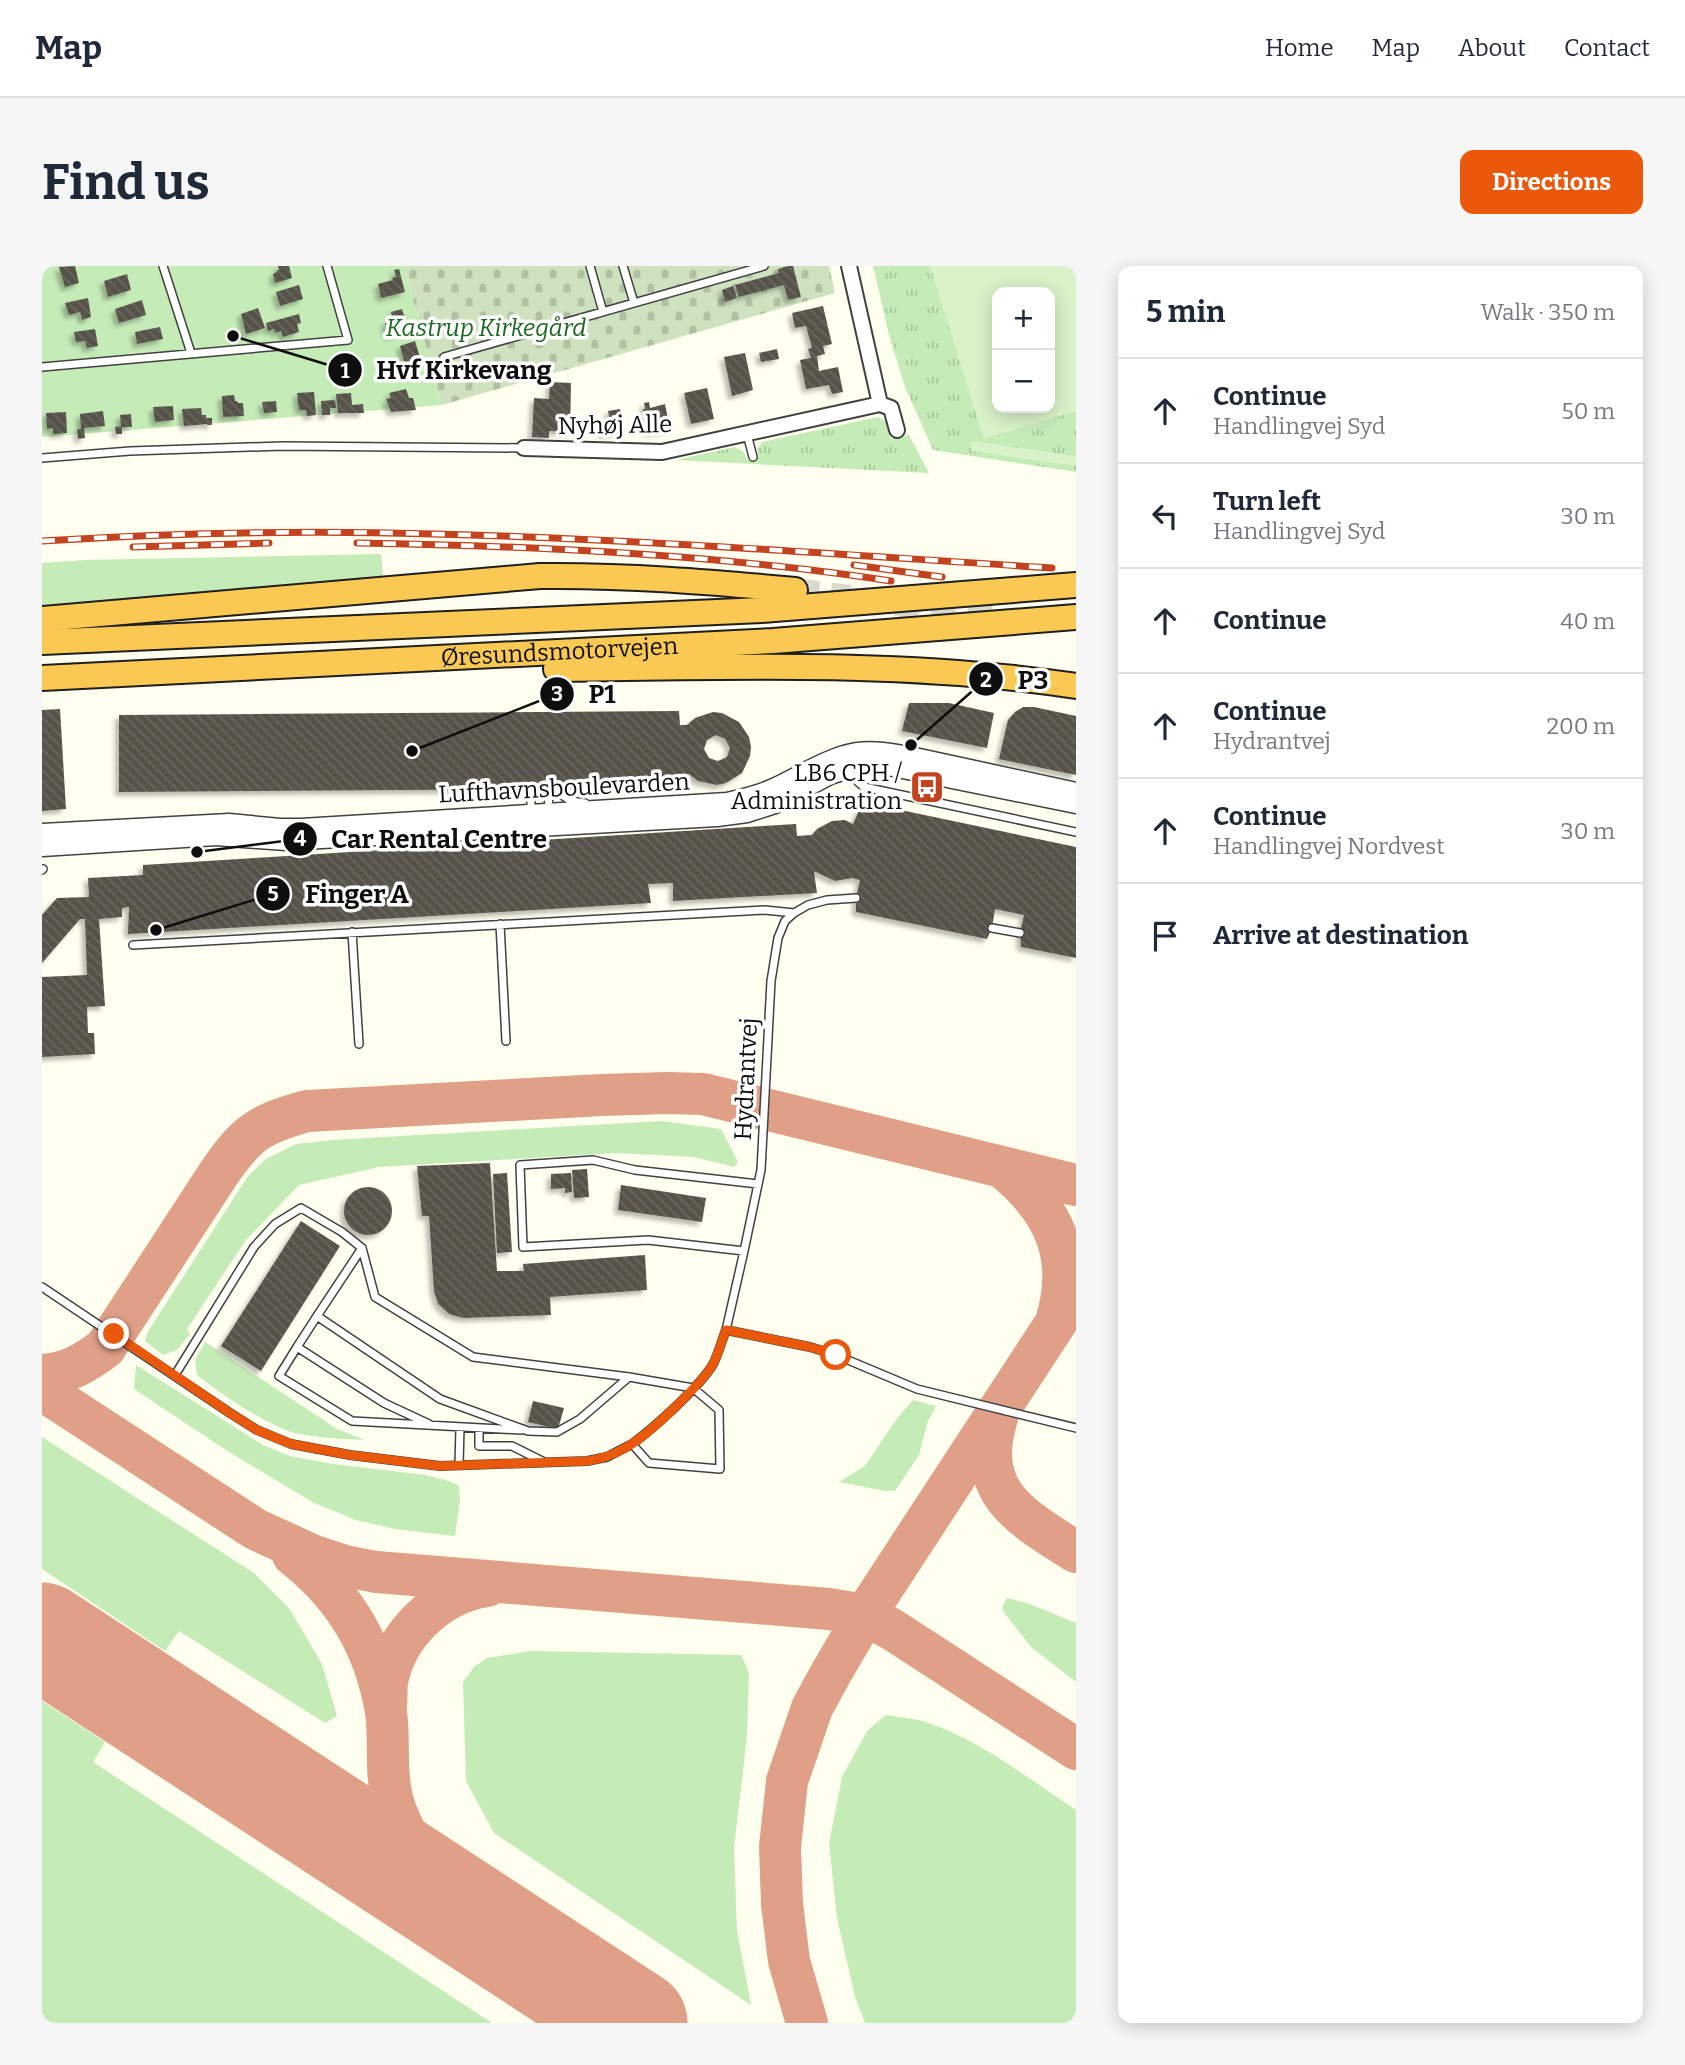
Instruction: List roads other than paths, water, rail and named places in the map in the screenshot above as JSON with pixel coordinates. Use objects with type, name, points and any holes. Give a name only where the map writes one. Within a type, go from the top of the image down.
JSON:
[{"type":"highway","points":[[42,620],[540,576],[686,579],[795,590]]},
{"type":"highway","name":"Øresundsmotorvejen","points":[[42,642],[762,610],[1076,584]]},
{"type":"highway","name":"Øresundsmotorvejen","points":[[42,678],[773,641],[1076,617]]},
{"type":"highway","points":[[395,661],[532,669],[841,668],[1023,678],[1076,686]]},
{"type":"street","points":[[849,266],[880,404],[891,408],[897,430]]},
{"type":"street","name":"Nyhøj Alle","points":[[524,449],[662,452],[880,404]]},
{"type":"street","name":"Lufthavnsboulevarden","points":[[42,833],[229,823],[301,828],[540,818],[717,817],[747,813],[775,804],[860,759],[888,752],[1076,792]]},
{"type":"street","name":"Lufthavnsboulevarden","points":[[42,847],[216,836],[286,841],[630,808],[727,802],[770,790],[823,762],[846,754],[883,765],[1076,804]]},
{"type":"lane","points":[[163,266],[191,354]]},
{"type":"lane","points":[[42,367],[348,340],[327,266]]},
{"type":"lane","points":[[590,266],[603,312]]},
{"type":"lane","points":[[623,266],[634,303]]},
{"type":"lane","points":[[444,357],[764,266]]},
{"type":"lane","points":[[747,434],[753,457]]},
{"type":"lane","points":[[42,458],[131,451],[282,446],[524,449]]},
{"type":"lane","points":[[860,759],[858,782],[864,787],[1076,832]]},
{"type":"lane","points":[[531,789],[540,818]]},
{"type":"lane","points":[[540,818],[548,789]]},
{"type":"lane","points":[[562,789],[562,795],[571,801],[603,802],[630,808]]},
{"type":"lane","points":[[133,945],[765,911],[794,913],[808,905],[827,900],[856,898]]},
{"type":"lane","name":"Hydrantvej","points":[[632,1444],[693,1388],[713,1365],[726,1330],[761,1170],[771,981],[778,938],[785,921],[794,913]]},
{"type":"lane","points":[[500,924],[506,1041]]},
{"type":"lane","points":[[992,928],[1020,933]]},
{"type":"lane","points":[[352,932],[359,1044]]},
{"type":"lane","points":[[744,1251],[648,1240],[523,1247],[520,1165],[593,1160],[635,1170],[758,1184]]},
{"type":"lane","points":[[42,1287],[257,1430],[291,1444],[427,1465],[459,1465],[587,1461],[607,1457],[632,1444],[649,1463],[720,1469],[719,1409],[693,1388],[473,1357],[375,1297],[362,1248],[342,1232],[301,1208],[275,1224],[254,1247],[175,1375]]},
{"type":"lane","points":[[362,1248],[279,1376],[352,1420],[557,1432],[579,1419],[629,1377]]},
{"type":"lane","points":[[317,1316],[440,1399],[528,1431]]},
{"type":"lane","points":[[726,1330],[810,1347],[917,1389],[1076,1428]]},
{"type":"lane","points":[[297,1347],[384,1403],[432,1426]]},
{"type":"lane","points":[[459,1465],[460,1427]]},
{"type":"lane","points":[[479,1428],[479,1446],[512,1446],[545,1462]]},
{"type":"tunnel","points":[[795,590],[850,597]]},
{"type":"tunnel","points":[[896,604],[996,618]]},
{"type":"railway","points":[[42,541],[238,533],[511,536],[1052,568]]},
{"type":"railway","points":[[133,547],[269,543]]},
{"type":"railway","points":[[357,543],[624,553],[758,564],[891,581]]},
{"type":"railway","points":[[854,565],[942,577]]},
{"type":"place","name":"Hvf Kirkevang","points":[[233,336]]},
{"type":"place","name":"P3","points":[[911,745]]},
{"type":"place","name":"P1","points":[[412,751]]},
{"type":"place","name":"LB6 CPH / Administration","points":[[927,787]]},
{"type":"place","name":"Car Rental Centre","points":[[197,852]]},
{"type":"place","name":"Finger A","points":[[156,930]]},
{"type":"park label","name":"Kastrup Kirkegård","points":[[486,328]]}]
